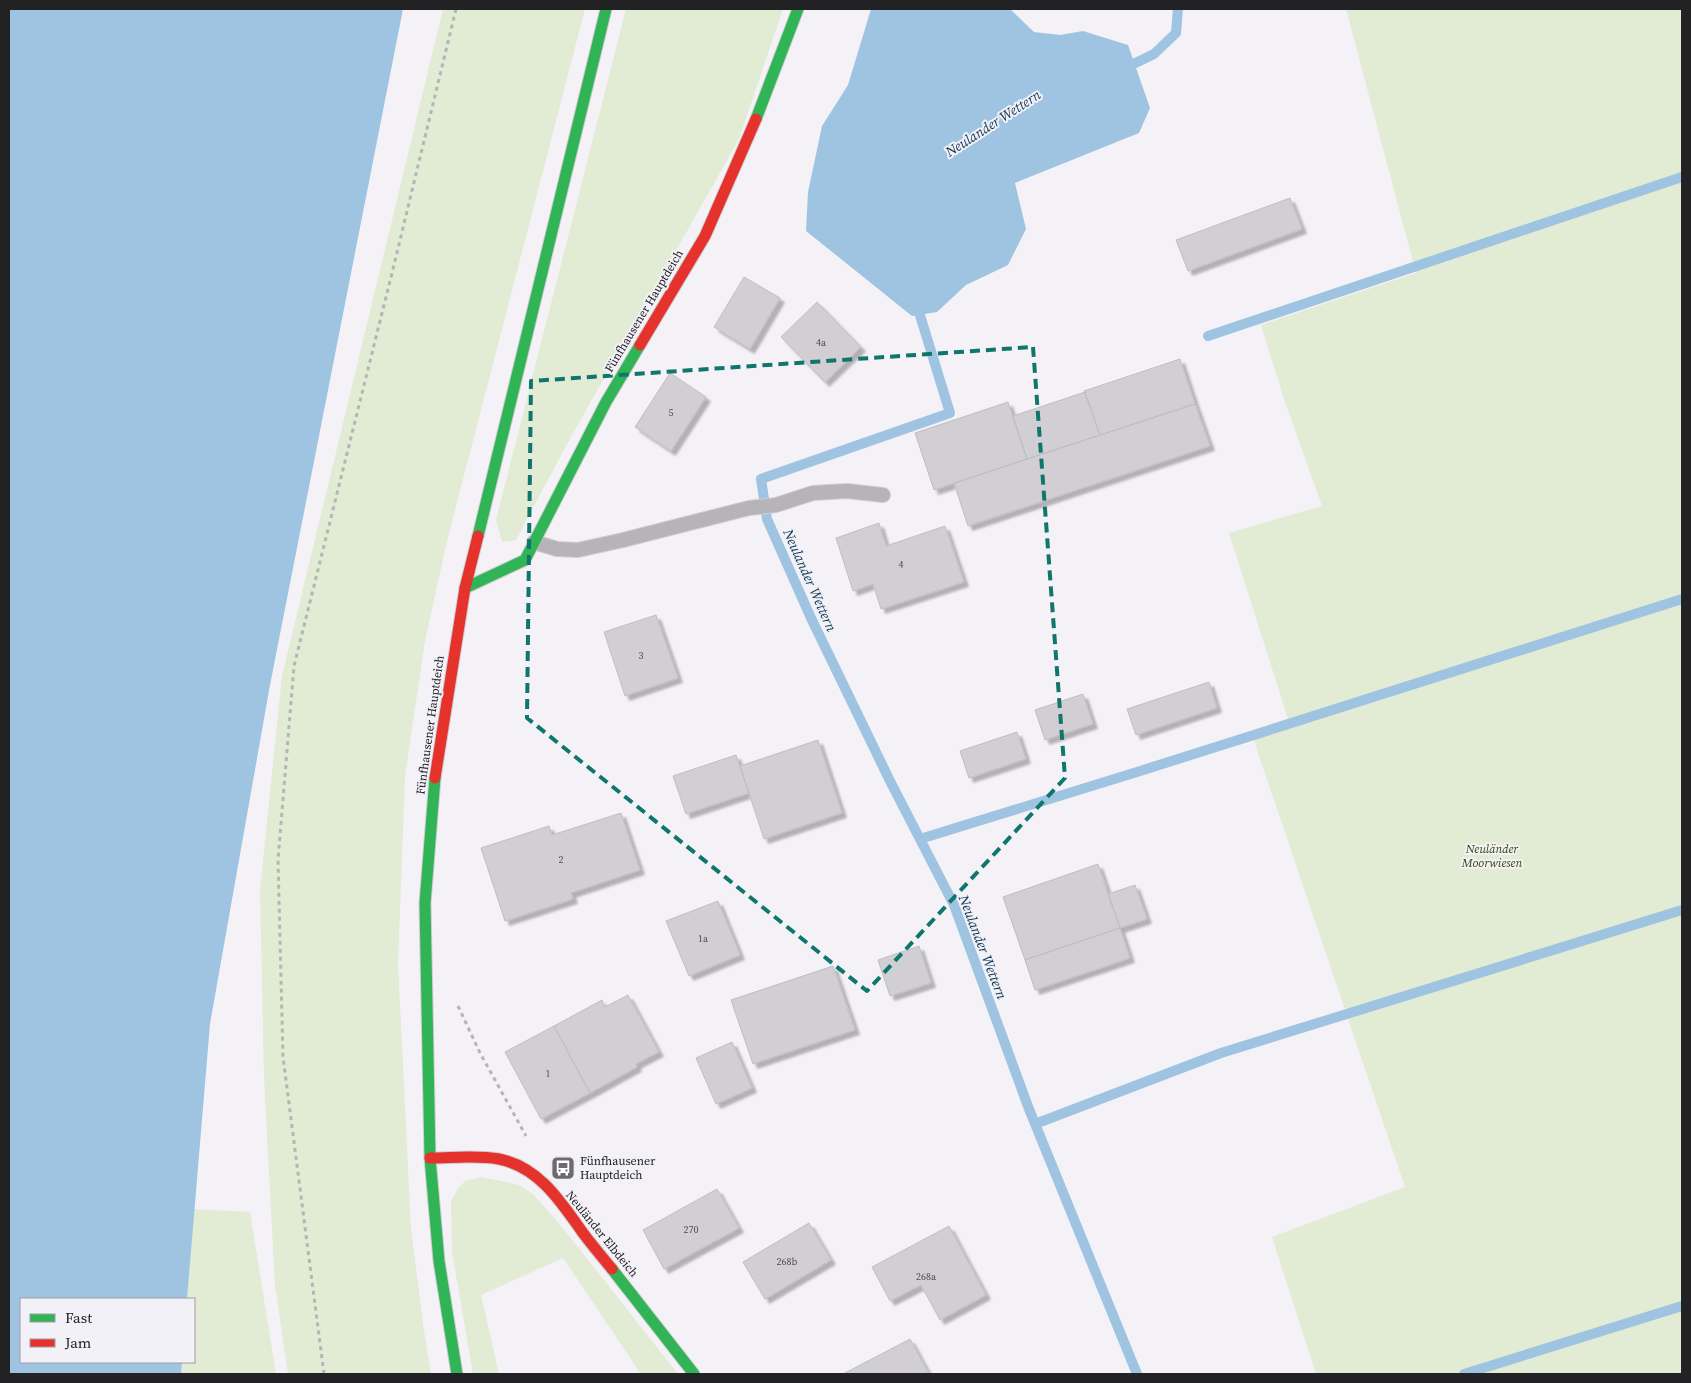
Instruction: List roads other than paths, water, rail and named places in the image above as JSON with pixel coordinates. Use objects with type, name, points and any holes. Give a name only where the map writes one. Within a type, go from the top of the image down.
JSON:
[{"type":"street","name":"Fünfhausener Hauptdeich","points":[[457,1374],[439,1261],[430,1158],[425,903],[436,766],[465,588],[606,9]]},
{"type":"street","name":"Fünfhausener Hauptdeich","points":[[465,588],[525,560],[606,402],[705,236],[763,104],[798,9]]},
{"type":"street","name":"Neuländer Elbdeich","points":[[430,1158],[487,1158],[503,1160],[532,1173],[554,1195],[653,1319],[694,1374]]},
{"type":"lane","points":[[534,542],[557,549],[578,550],[749,508],[776,505],[813,493],[847,491],[883,494]]},
{"type":"water","points":[[9,9],[403,9],[270,685],[210,1024],[187,1298],[20,1298],[20,1363],[182,1363],[181,1374],[9,1374]]},
{"type":"water","points":[[871,9],[1010,9],[1034,32],[1060,35],[1083,31],[1128,45],[1150,108],[1139,133],[1015,183],[1026,229],[1008,265],[966,285],[937,312],[912,316],[806,231],[808,192],[822,126],[848,85]]},
{"type":"waterway","name":"Neulander Wettern","points":[[1123,69],[1154,54],[1176,33],[1178,9]]},
{"type":"waterway","points":[[1208,336],[1682,177]]},
{"type":"waterway","name":"Neulander Wettern","points":[[920,302],[919,312],[950,413],[761,479],[767,519],[811,618],[890,781],[954,905],[1029,1109],[1137,1374]]},
{"type":"waterway","points":[[920,839],[1682,599]]},
{"type":"waterway","points":[[1035,1124],[1221,1053],[1682,910]]},
{"type":"waterway","points":[[1464,1374],[1682,1306]]},
{"type":"place","name":"Fünfhausener Hauptdeich","points":[[563,1168]]},
{"type":"park label","name":"Neuländer Moorwiesen","points":[[1492,856]]}]
